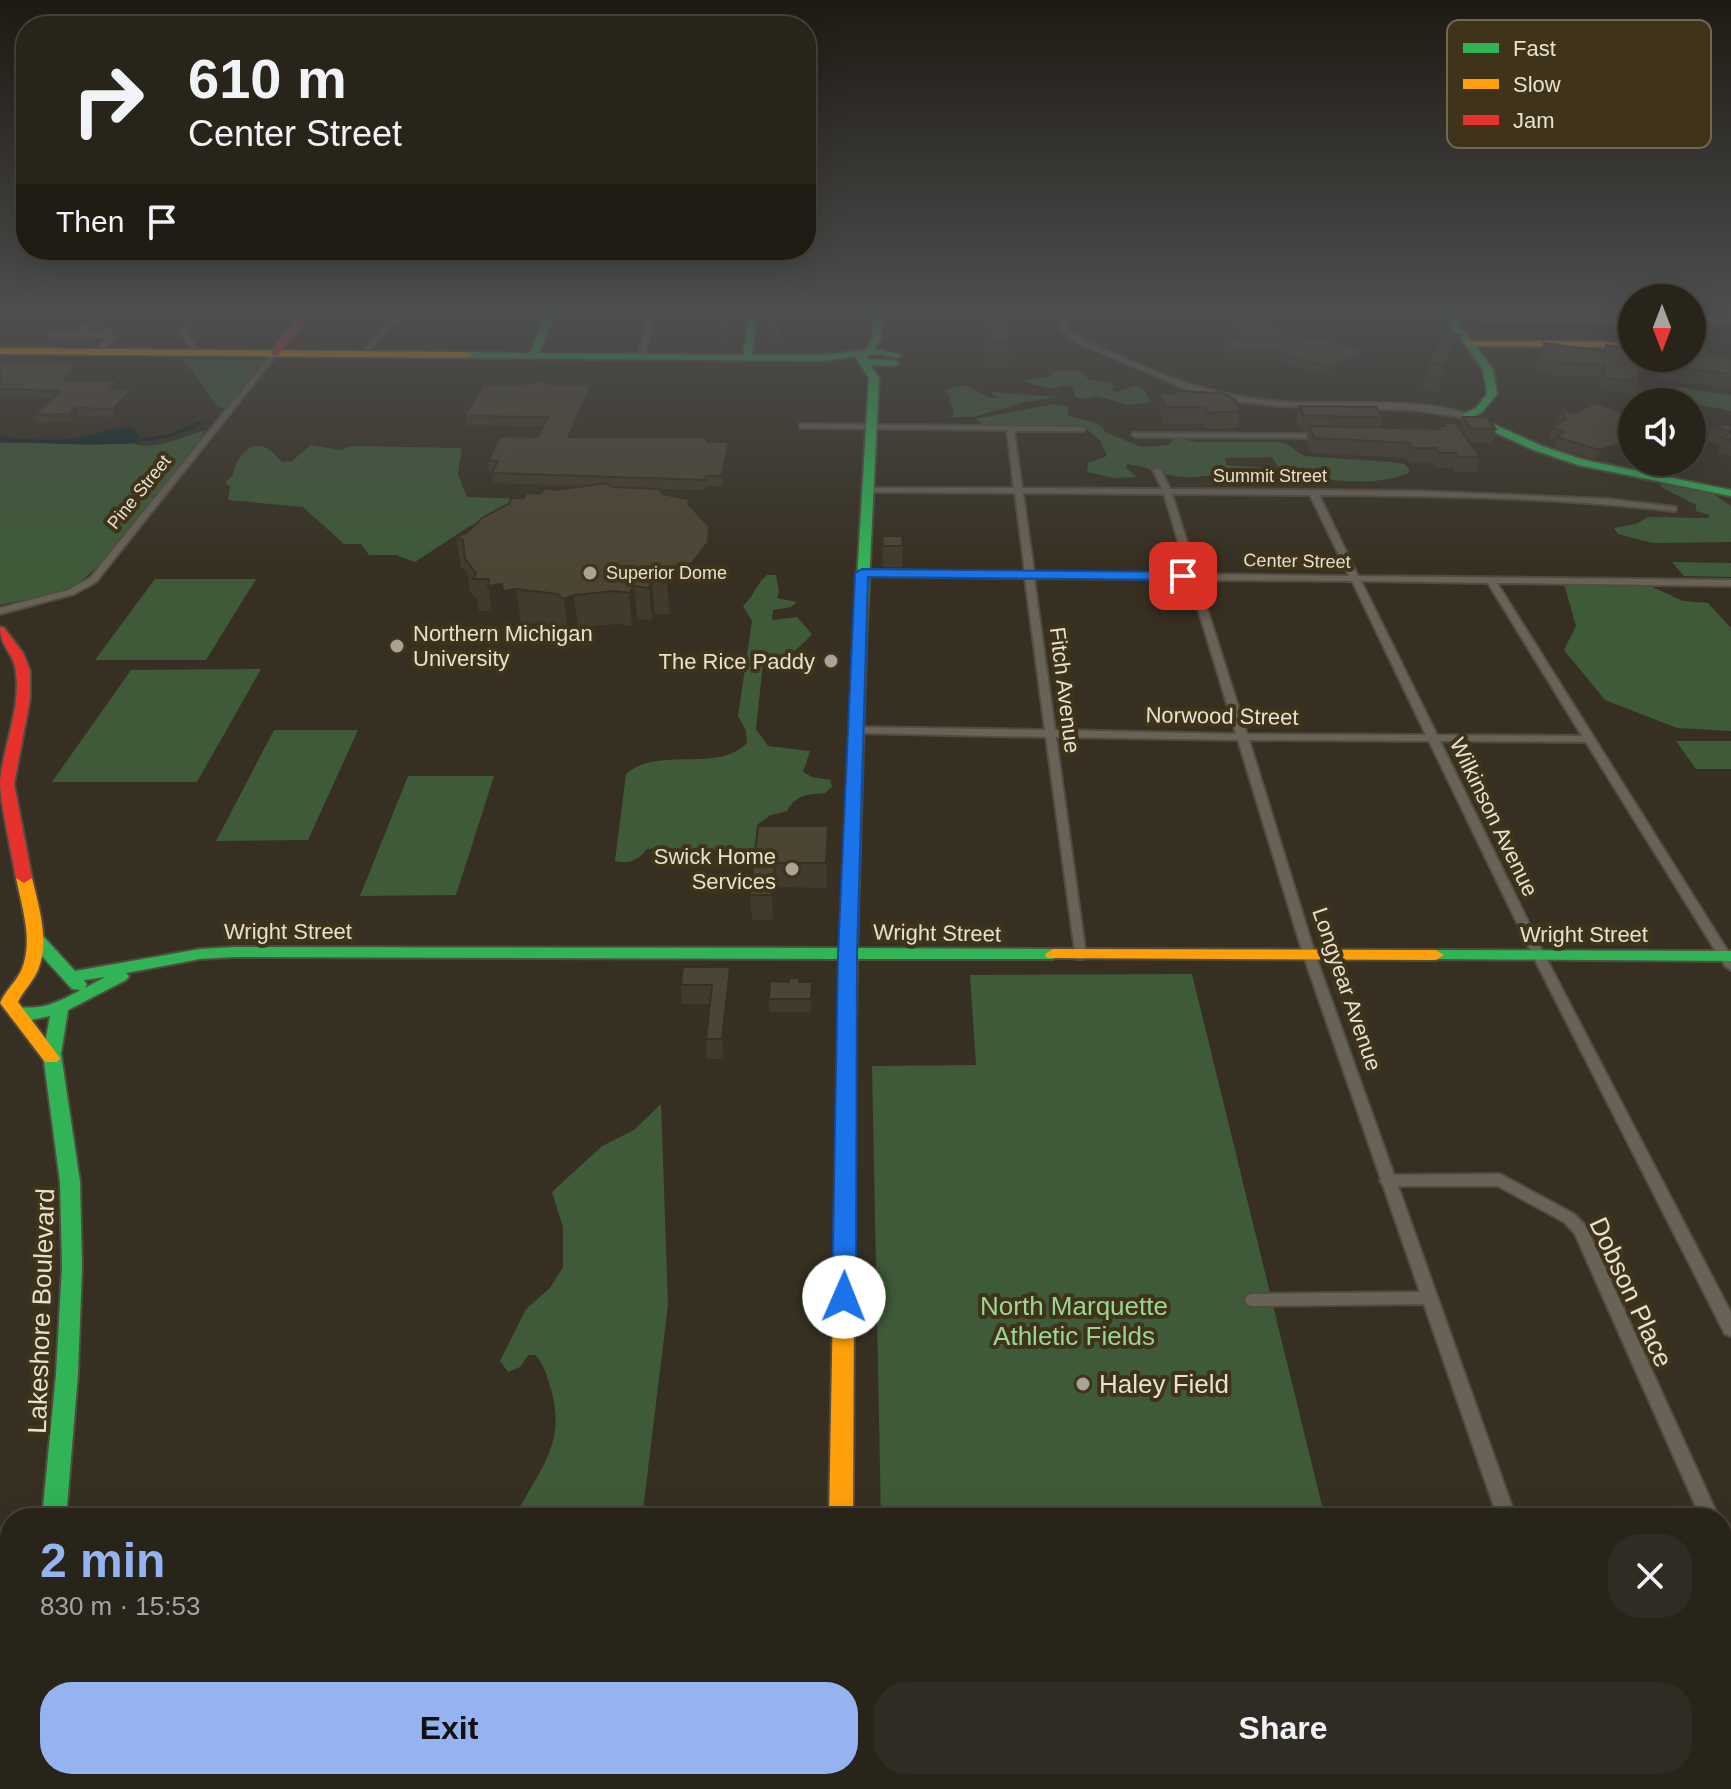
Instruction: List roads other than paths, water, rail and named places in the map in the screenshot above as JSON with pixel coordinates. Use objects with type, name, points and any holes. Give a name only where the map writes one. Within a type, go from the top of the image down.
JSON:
[{"type":"street","name":"Pine Street","points":[[0,611],[63,595],[93,580],[240,396]]},
{"type":"street","points":[[841,1508],[848,954],[870,396]]},
{"type":"street","points":[[1225,396],[1274,404],[1418,406],[1560,456],[1618,464]]},
{"type":"street","points":[[1460,420],[1479,410],[1490,396]]},
{"type":"street","points":[[803,426],[1081,429]]},
{"type":"street","name":"Fitch Avenue","points":[[1010,428],[1080,956]]},
{"type":"street","points":[[1136,435],[1337,436]]},
{"type":"street","name":"Longyear Avenue","points":[[1157,470],[1167,492],[1310,957],[1503,1508]]},
{"type":"street","points":[[1674,476],[1731,493]]},
{"type":"street","name":"Summit Street","points":[[867,490],[1513,496],[1608,501],[1673,509]]},
{"type":"street","name":"Wilkinson Avenue","points":[[1313,492],[1539,956],[1731,1329]]},
{"type":"street","name":"Center Street","points":[[862,573],[1731,583]]},
{"type":"street","points":[[1490,579],[1729,960]]},
{"type":"street","points":[[0,631],[17,653],[23,671],[23,699],[7,784],[37,940],[32,967],[15,989],[9,1003],[17,1013]]},
{"type":"street","name":"Norwood Street","points":[[856,730],[1589,739]]},
{"type":"street","points":[[37,940],[70,976]]},
{"type":"street","name":"Wright Street","points":[[15,989],[39,976],[70,976],[200,954],[234,952],[1539,956],[1729,960]]},
{"type":"street","name":"Wright Street","points":[[17,1013],[36,1016],[63,1006],[143,966]]},
{"type":"street","name":"Lakeshore Boulevard","points":[[55,1508],[64,1405],[72,1232],[69,1170],[51,1059],[52,1028],[63,1006],[78,988],[70,976]]},
{"type":"street","name":"Lakeshore Boulevard","points":[[17,1013],[51,1059]]},
{"type":"street","name":"Dobson Place","points":[[1387,1181],[1500,1180],[1569,1218],[1581,1230],[1706,1508]]},
{"type":"street","points":[[1253,1300],[1428,1298]]},
{"type":"water","points":[[198,422],[204,423],[182,433],[132,443],[0,441],[0,435],[60,439],[126,427],[134,428],[140,439],[170,434]]},
{"type":"place","name":"Superior Dome","points":[[590,573]]},
{"type":"place","name":"Northern Michigan University","points":[[397,646]]},
{"type":"place","name":"The Rice Paddy","points":[[831,661]]},
{"type":"place","name":"Swick Home Services","points":[[792,869]]},
{"type":"place","name":"Haley Field","points":[[1083,1384]]},
{"type":"park label","name":"North Marquette Athletic Fields","points":[[1074,1321]]}]
